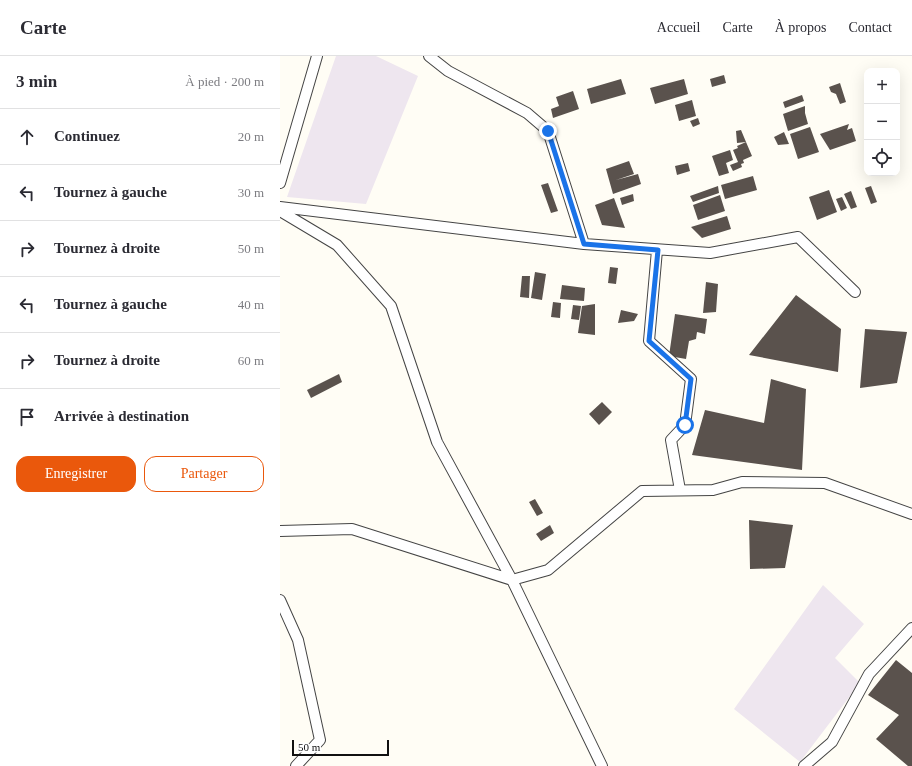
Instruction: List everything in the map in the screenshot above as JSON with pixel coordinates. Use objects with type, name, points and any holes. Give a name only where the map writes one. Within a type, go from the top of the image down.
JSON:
[{"type":"street","points":[[280,183],[317,56]]},
{"type":"street","points":[[429,56],[448,71],[528,112],[548,131],[584,244]]},
{"type":"street","points":[[280,207],[584,244],[658,250],[710,253],[798,237],[854,292]]},
{"type":"street","points":[[280,211],[337,245],[391,306],[438,442],[512,580],[602,766]]},
{"type":"street","points":[[658,250],[649,341],[691,379],[685,425],[671,440],[680,490]]},
{"type":"street","points":[[280,531],[352,529],[512,580],[548,570],[642,491],[713,490],[742,482],[825,483],[912,514]]},
{"type":"street","points":[[280,600],[298,640],[320,740],[296,766]]},
{"type":"street","points":[[804,766],[832,742],[869,674],[912,628]]},
{"type":"shaded area","points":[[336,56],[376,56],[418,76],[366,204],[287,197]]},
{"type":"shaded area","points":[[823,585],[864,624],[835,658],[860,683],[800,762],[734,709]]},
{"type":"building","points":[[724,75],[726,83],[712,87],[710,79]]},
{"type":"building","points":[[621,79],[626,94],[591,104],[587,89]]},
{"type":"building","points":[[684,79],[688,94],[655,104],[650,88]]},
{"type":"building","points":[[840,83],[846,102],[840,104],[836,94],[831,92],[829,87]]},
{"type":"building","points":[[573,91],[579,109],[553,118],[551,109],[559,106],[556,97]]},
{"type":"building","points":[[802,95],[804,101],[785,108],[783,102]]},
{"type":"building","points":[[692,100],[696,116],[679,121],[675,105]]},
{"type":"building","points":[[805,106],[808,124],[788,131],[783,114]]},
{"type":"building","points":[[698,118],[700,124],[693,127],[690,121]]},
{"type":"building","points":[[849,124],[847,130],[852,128],[856,141],[830,150],[820,134]]},
{"type":"building","points":[[810,127],[819,152],[798,159],[790,134]]},
{"type":"building","points":[[741,130],[746,142],[737,143],[736,131]]},
{"type":"building","points":[[784,132],[789,144],[778,145],[774,137]]},
{"type":"building","points":[[746,142],[752,156],[743,160],[744,163],[741,164],[742,167],[733,171],[730,165],[738,162],[733,150],[738,148],[737,146]]},
{"type":"building","points":[[730,150],[733,160],[726,163],[729,173],[719,176],[712,156]]},
{"type":"building","points":[[629,161],[634,174],[616,180],[638,174],[641,184],[613,194],[606,169]]},
{"type":"building","points":[[688,163],[690,171],[677,175],[675,166]]},
{"type":"building","points":[[753,176],[757,190],[725,199],[721,185]]},
{"type":"building","points":[[548,183],[558,211],[551,213],[541,185]]},
{"type":"building","points":[[718,186],[719,193],[693,202],[690,196]]},
{"type":"building","points":[[871,186],[877,202],[871,204],[865,188]]},
{"type":"building","points":[[829,190],[837,212],[817,220],[809,197]]},
{"type":"building","points":[[851,191],[857,207],[851,209],[844,194]]},
{"type":"building","points":[[633,194],[634,201],[622,205],[620,198]]},
{"type":"building","points":[[720,195],[725,211],[698,220],[693,205]]},
{"type":"building","points":[[842,197],[847,208],[841,211],[836,199]]},
{"type":"building","points":[[614,198],[625,228],[602,225],[595,205]]},
{"type":"building","points":[[727,216],[731,229],[702,238],[691,227]]},
{"type":"building","points":[[610,267],[618,268],[616,284],[608,283]]},
{"type":"building","points":[[535,272],[546,274],[542,300],[531,298]]},
{"type":"building","points":[[522,276],[530,276],[529,298],[520,297]]},
{"type":"building","points":[[706,282],[718,284],[716,312],[703,313]]},
{"type":"building","points":[[562,285],[585,288],[584,301],[560,299]]},
{"type":"building","points":[[796,295],[841,329],[838,372],[749,355]]},
{"type":"building","points":[[553,302],[561,303],[560,318],[551,317]]},
{"type":"building","points":[[595,304],[595,335],[578,333],[582,306]]},
{"type":"building","points":[[573,305],[581,306],[579,320],[571,319]]},
{"type":"building","points":[[621,310],[638,314],[634,321],[618,323]]},
{"type":"building","points":[[675,314],[707,319],[705,334],[697,332],[696,339],[689,341],[686,359],[669,356]]},
{"type":"building","points":[[865,329],[907,332],[897,383],[860,388]]},
{"type":"building","points":[[339,374],[342,382],[311,398],[307,390]]},
{"type":"building","points":[[771,379],[806,389],[802,470],[692,455],[705,410],[764,423]]},
{"type":"building","points":[[602,402],[612,412],[599,425],[589,414]]},
{"type":"building","points":[[535,499],[543,513],[537,516],[529,502]]},
{"type":"building","points":[[749,520],[793,525],[785,568],[750,569]]},
{"type":"building","points":[[550,525],[554,533],[541,541],[536,534]]},
{"type":"building","points":[[896,660],[912,673],[912,766],[908,766],[876,739],[899,715],[868,695]]},
{"type":"route","points":[[548,131],[584,244],[658,250],[649,341],[691,379],[685,425]]}]
